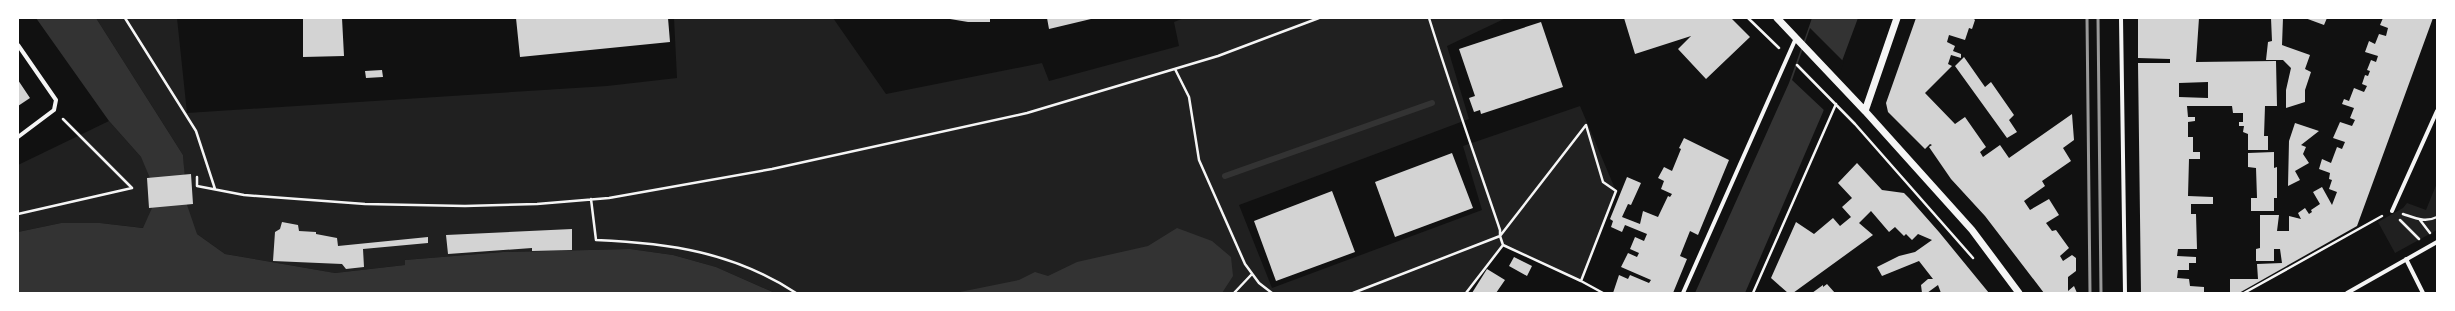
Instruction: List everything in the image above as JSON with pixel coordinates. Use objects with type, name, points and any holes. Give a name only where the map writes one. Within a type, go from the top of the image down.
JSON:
[{"type":"street","points":[[1777,18],[1865,111],[1972,230],[2019,293]]},
{"type":"street","points":[[1865,111],[1897,18]]},
{"type":"street","points":[[2121,18],[2126,293]]},
{"type":"street","points":[[1683,293],[1796,38]]},
{"type":"street","points":[[18,45],[56,100],[54,110],[18,137]]},
{"type":"street","points":[[2392,211],[2437,111]]},
{"type":"street","points":[[2347,293],[2436,242]]},
{"type":"street","points":[[2406,259],[2423,293]]},
{"type":"path","points":[[125,18],[196,130],[215,189]]},
{"type":"path","points":[[197,177],[197,186],[244,195],[292,200],[365,204],[465,206],[537,204],[591,199],[772,169],[1027,113],[1218,56],[1319,18]]},
{"type":"path","points":[[1429,18],[1457,108],[1468,133],[1500,230],[1503,245],[1581,281],[1603,293]]},
{"type":"path","points":[[1748,18],[1836,104],[1978,263]]},
{"type":"path","points":[[1175,69],[1189,97],[1199,160],[1252,274],[1272,293]]},
{"type":"path","points":[[1753,293],[1836,104]]},
{"type":"path","points":[[18,214],[132,188],[54,110]]},
{"type":"path","points":[[1353,293],[1500,236],[1586,125],[1603,182],[1616,191],[1581,281]]},
{"type":"path","points":[[591,199],[596,240],[648,242],[683,247],[726,259],[769,275],[796,293]]},
{"type":"path","points":[[2392,211],[2418,237],[2424,249]]},
{"type":"path","points":[[2244,293],[2392,211],[2419,220],[2426,225],[2436,242]]},
{"type":"path","points":[[2419,220],[2430,220],[2437,217]]},
{"type":"path","points":[[1466,293],[1503,245]]},
{"type":"path","points":[[1234,293],[1252,274]]},
{"type":"shaded area","points":[[36,18],[96,18],[183,155],[187,205],[197,234],[225,254],[335,273],[405,265],[405,260],[503,252],[630,249],[673,255],[716,267],[775,293],[18,293],[18,232],[61,223],[100,223],[143,228],[152,208],[150,178],[141,157],[109,121]]},
{"type":"shaded area","points":[[96,18],[177,18],[187,113],[607,86],[677,78],[674,18],[833,18],[886,94],[1042,63],[1049,81],[1179,46],[1174,22],[1184,18],[1506,18],[1447,46],[1469,119],[1239,205],[1272,288],[1482,210],[1463,146],[1580,106],[1616,191],[1581,281],[1503,245],[1466,293],[775,293],[716,267],[673,255],[630,249],[503,252],[405,260],[405,265],[335,273],[225,254],[197,234],[100,223],[61,223],[18,232],[18,165],[109,121],[141,157],[149,173],[184,170],[183,155]]},
{"type":"shaded area","points":[[1812,18],[1858,18],[1823,112],[1745,293],[1695,293],[1789,83]]},
{"type":"shaded area","points":[[2437,183],[2437,230],[2395,253],[2378,222],[2403,208],[2407,203],[2426,210]]},
{"type":"shaded area","points":[[1177,228],[1212,241],[1231,257],[1233,276],[1222,293],[955,293],[1019,280],[1035,272],[1048,276],[1077,262],[1148,246]]},
{"type":"pier","points":[[1810,28],[1844,62],[1826,112],[1792,80]]},
{"type":"building","points":[[303,18],[342,18],[344,56],[303,57]]},
{"type":"building","points":[[516,18],[668,18],[670,42],[520,57]]},
{"type":"building","points":[[944,18],[990,18],[990,22],[968,22]]},
{"type":"building","points":[[1047,18],[1091,18],[1091,19],[1049,29]]},
{"type":"building","points":[[1624,18],[1731,18],[1750,37],[1706,79],[1678,49],[1691,36],[1635,54]]},
{"type":"building","points":[[1916,18],[1973,18],[1975,20],[1972,29],[1969,28],[1965,40],[1949,35],[1947,42],[1955,46],[1953,51],[1961,54],[1961,58],[1951,55],[1948,64],[1952,66],[1925,93],[1955,124],[1965,117],[1986,147],[1980,152],[1983,157],[2000,145],[2009,158],[2072,114],[2074,140],[2063,148],[2071,161],[2042,181],[2045,186],[2024,201],[2030,210],[2049,199],[2059,215],[2046,223],[2052,231],[2056,230],[2069,248],[2060,256],[2063,261],[2072,255],[2076,258],[2076,271],[2068,277],[2068,291],[2074,286],[2077,293],[2044,293],[1985,216],[1951,179],[1929,147],[1932,145],[1930,144],[1925,149],[1888,112],[1886,103]]},
{"type":"building","points":[[2138,18],[2199,18],[2196,62],[2276,61],[2277,106],[2265,106],[2264,136],[2268,136],[2268,150],[2248,150],[2248,134],[2243,132],[2244,126],[2239,126],[2239,122],[2243,122],[2243,113],[2233,113],[2232,106],[2187,106],[2188,117],[2195,117],[2195,121],[2188,122],[2188,137],[2193,137],[2193,152],[2200,152],[2200,159],[2189,159],[2188,196],[2213,197],[2213,204],[2191,204],[2191,214],[2196,214],[2197,249],[2178,249],[2177,256],[2196,257],[2196,263],[2189,263],[2189,270],[2178,270],[2177,278],[2189,279],[2190,286],[2204,287],[2204,293],[2141,293],[2138,63],[2170,63],[2170,59],[2138,58]],"holes":[[[2208,82],[2208,98],[2179,97],[2179,83]]]},
{"type":"building","points":[[2271,18],[2283,18],[2282,45],[2310,55],[2305,69],[2311,72],[2305,90],[2305,102],[2286,108],[2286,90],[2291,68],[2283,60],[2266,60],[2268,42],[2272,41]]},
{"type":"building","points":[[2305,18],[2327,18],[2324,25]]},
{"type":"building","points":[[2383,18],[2433,18],[2357,226],[2239,293],[2230,293],[2230,279],[2258,279],[2257,264],[2282,263],[2280,249],[2274,249],[2274,261],[2256,261],[2256,249],[2260,248],[2260,215],[2279,215],[2277,231],[2289,231],[2289,216],[2301,219],[2298,213],[2305,208],[2309,214],[2312,212],[2311,210],[2320,204],[2313,192],[2322,187],[2332,205],[2337,192],[2329,189],[2332,180],[2329,179],[2330,173],[2319,169],[2322,159],[2331,163],[2337,147],[2342,149],[2345,142],[2333,138],[2340,122],[2352,126],[2355,120],[2350,118],[2354,108],[2342,104],[2344,99],[2349,101],[2354,88],[2364,92],[2367,86],[2362,84],[2365,75],[2368,76],[2370,71],[2367,70],[2371,60],[2376,62],[2378,56],[2365,52],[2369,41],[2375,44],[2379,34],[2386,36],[2388,28],[2380,25]]},
{"type":"building","points":[[1541,22],[1563,87],[1481,114],[1480,110],[1474,112],[1469,98],[1475,96],[1459,49]]},
{"type":"building","points":[[1964,57],[1985,87],[1991,82],[2014,115],[2009,120],[2017,132],[2007,138],[1955,66]]},
{"type":"building","points":[[382,70],[383,77],[366,78],[365,71]]},
{"type":"building","points":[[18,80],[30,98],[18,106]]},
{"type":"building","points":[[2295,123],[2319,131],[2301,145],[2306,147],[2303,154],[2309,163],[2295,171],[2300,180],[2288,186],[2289,141]]},
{"type":"building","points":[[1684,138],[1729,160],[1698,235],[1690,231],[1680,256],[1687,259],[1673,293],[1613,293],[1619,275],[1628,279],[1630,275],[1649,283],[1651,280],[1621,267],[1628,253],[1637,257],[1639,253],[1630,249],[1635,237],[1644,241],[1647,234],[1625,225],[1622,232],[1611,227],[1613,221],[1610,219],[1627,177],[1641,183],[1631,205],[1628,204],[1622,217],[1640,224],[1643,211],[1658,217],[1668,196],[1670,197],[1672,194],[1661,189],[1664,181],[1658,178],[1664,167],[1672,171],[1681,149],[1679,148]]},
{"type":"building","points":[[2274,152],[2274,168],[2277,167],[2277,198],[2274,198],[2274,211],[2251,211],[2251,198],[2257,198],[2256,168],[2248,167],[2248,153]]},
{"type":"building","points":[[1452,153],[1473,208],[1395,237],[1375,182]]},
{"type":"building","points":[[1857,163],[1882,190],[1904,193],[1939,232],[1989,293],[1941,293],[1938,285],[1927,293],[1922,293],[1921,285],[1928,279],[1933,279],[1919,261],[1882,276],[1877,267],[1899,256],[1915,252],[1932,240],[1918,234],[1912,240],[1906,234],[1904,236],[1895,227],[1889,232],[1871,211],[1859,223],[1873,235],[1793,293],[1788,293],[1771,278],[1796,222],[1814,234],[1833,218],[1840,226],[1851,217],[1842,207],[1852,198],[1838,183]]},
{"type":"building","points":[[191,174],[193,204],[149,208],[147,178]]},
{"type":"building","points":[[1332,191],[1355,252],[1276,281],[1254,221]]},
{"type":"building","points":[[282,222],[298,225],[299,231],[316,232],[316,234],[337,238],[338,246],[428,237],[428,243],[363,249],[364,267],[346,269],[342,264],[273,261],[275,232],[280,229]]},
{"type":"building","points":[[572,229],[572,250],[532,251],[532,248],[448,254],[446,235]]},
{"type":"building","points":[[1514,257],[1532,266],[1527,276],[1509,266]]},
{"type":"building","points":[[1487,269],[1505,280],[1496,293],[1472,293]]},
{"type":"building","points":[[1827,284],[1835,293],[1812,293],[1823,285],[1823,287]]},
{"type":"waterway","points":[[1225,176],[1432,103]]},
{"type":"railway","points":[[2087,18],[2090,293]]},
{"type":"railway","points":[[2098,18],[2101,293]]}]
